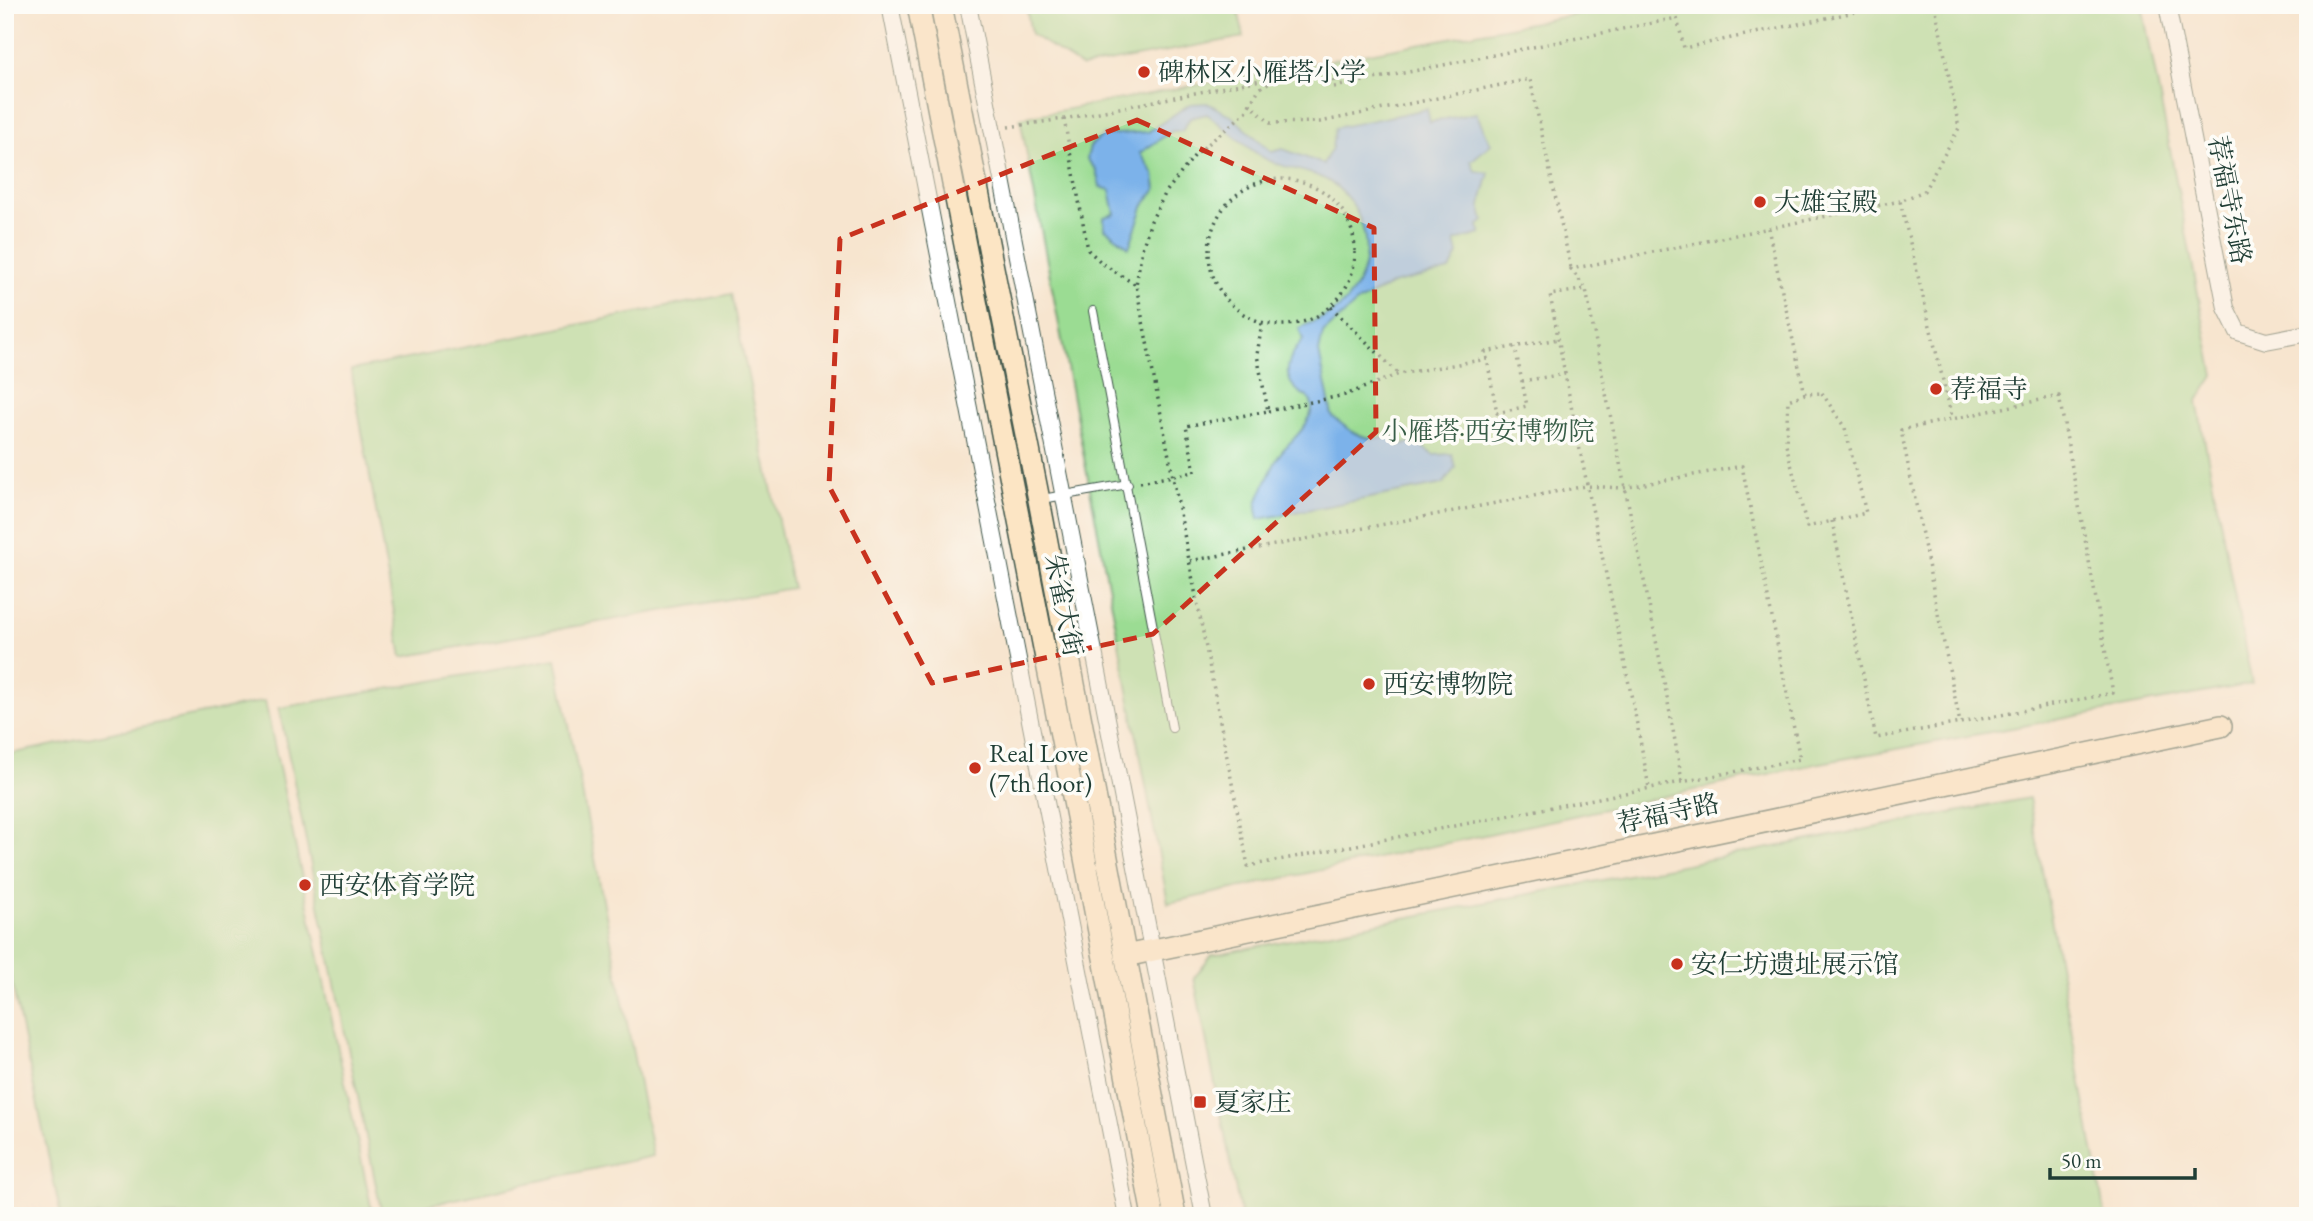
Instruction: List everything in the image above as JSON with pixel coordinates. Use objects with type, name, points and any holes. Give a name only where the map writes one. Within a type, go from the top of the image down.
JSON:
[{"type":"main road","name":"朱雀大街","points":[[918,5],[1153,1216]]},
{"type":"main road","name":"朱雀大街","points":[[942,5],[1175,1216]]},
{"type":"main road","name":"荐福寺路","points":[[1125,956],[2221,726]]},
{"type":"street","points":[[890,5],[1127,1216]]},
{"type":"street","points":[[968,5],[1204,1216]]},
{"type":"street","name":"荐福寺东路","points":[[2167,5],[2226,308],[2238,332],[2266,341],[2308,333]]},
{"type":"lane","points":[[1093,311],[1128,484],[1172,728]]},
{"type":"lane","points":[[1039,500],[1128,484]]},
{"type":"path","points":[[993,130],[1064,119],[1331,66],[1334,87],[1677,18],[1684,48],[1888,5]]},
{"type":"path","points":[[1571,270],[1900,201],[1924,191],[1959,128],[1934,5]]},
{"type":"path","points":[[1189,561],[1586,486],[1623,488],[1742,466],[1800,759],[1248,866],[1189,561],[1136,285],[1145,239],[1166,192],[1195,155],[1246,112],[1259,89],[1279,77]]},
{"type":"path","points":[[1250,104],[1270,123],[1320,122],[1530,79],[1571,270],[1586,289],[1623,488],[1661,656],[1682,782]]},
{"type":"path","points":[[1064,119],[1088,250],[1102,264],[1136,285]]},
{"type":"path","points":[[1288,179],[1312,185],[1332,198],[1347,217],[1355,240],[1354,264],[1346,287],[1331,307],[1311,320],[1287,325],[1262,323],[1240,313],[1223,297],[1211,275],[1208,251],[1212,228],[1224,206],[1242,190],[1264,180],[1288,179]]},
{"type":"path","points":[[1900,201],[1952,418]]},
{"type":"path","points":[[1768,228],[1805,394]]},
{"type":"path","points":[[1586,289],[1550,295],[1586,486],[1618,623],[1650,788]]},
{"type":"path","points":[[1331,307],[1399,374]]},
{"type":"path","points":[[1262,323],[1257,355],[1268,411]]},
{"type":"path","points":[[1515,347],[1527,406],[1497,413],[1485,352],[1558,339]]},
{"type":"path","points":[[1128,484],[1195,472],[1186,426],[1345,395],[1399,374],[1487,359]]},
{"type":"path","points":[[1522,382],[1565,374]]},
{"type":"path","points":[[1822,393],[1844,428],[1866,513],[1832,521],[1807,527],[1786,444],[1788,400],[1805,394],[1822,393]]},
{"type":"path","points":[[1832,521],[1875,738],[1960,723],[2113,693],[2059,396],[1901,430],[1960,723]]},
{"type":"highlighted area","points":[[1137,120],[1374,228],[1376,432],[1153,634],[932,683],[829,486],[840,239]]},
{"type":"green space","points":[[1026,5],[1237,5],[1244,37],[1082,67],[1031,34]]},
{"type":"green space","name":"小雁塔·西安博物院","points":[[1588,5],[2142,5],[2214,376],[2197,402],[2252,684],[1815,764],[1168,903],[1020,118],[1589,12]]},
{"type":"green space","points":[[731,294],[792,588],[402,657],[351,370]]},
{"type":"green space","points":[[556,659],[653,1156],[382,1215],[279,708]]},
{"type":"green space","points":[[265,701],[372,1211],[351,1216],[61,1216],[5,950],[5,755]]},
{"type":"green space","points":[[2029,798],[2105,1216],[1241,1216],[1194,978],[1212,955]]},
{"type":"water","points":[[1207,103],[1230,115],[1272,152],[1283,149],[1323,164],[1332,148],[1335,128],[1427,109],[1430,122],[1476,113],[1491,144],[1471,161],[1475,171],[1489,173],[1480,206],[1484,221],[1478,226],[1481,234],[1455,241],[1458,254],[1450,270],[1392,284],[1358,302],[1323,333],[1319,352],[1332,416],[1347,428],[1366,437],[1394,436],[1398,445],[1416,442],[1433,455],[1452,454],[1455,468],[1443,484],[1259,519],[1257,503],[1273,467],[1283,450],[1306,424],[1311,412],[1310,400],[1292,385],[1288,372],[1294,352],[1303,340],[1299,328],[1331,313],[1353,293],[1365,262],[1366,245],[1357,214],[1349,199],[1337,187],[1310,173],[1262,157],[1207,114],[1190,118],[1182,131],[1172,131],[1140,153],[1154,174],[1156,189],[1143,207],[1129,247],[1104,228],[1104,217],[1115,214],[1110,190],[1100,187],[1096,170],[1087,159],[1090,146],[1103,135],[1148,132],[1190,104]]},
{"type":"place","name":"碑林区小雁塔小学","points":[[1144,72]]},
{"type":"place","name":"大雄宝殿","points":[[1760,202]]},
{"type":"place","name":"荐福寺","points":[[1936,389]]},
{"type":"place","name":"西安博物院","points":[[1369,684]]},
{"type":"place","name":"Real Love (7th floor)","points":[[975,768]]},
{"type":"place","name":"西安体育学院","points":[[305,885]]},
{"type":"place","name":"安仁坊遗址展示馆","points":[[1677,964]]},
{"type":"place","name":"夏家庄","points":[[1200,1102]]}]
